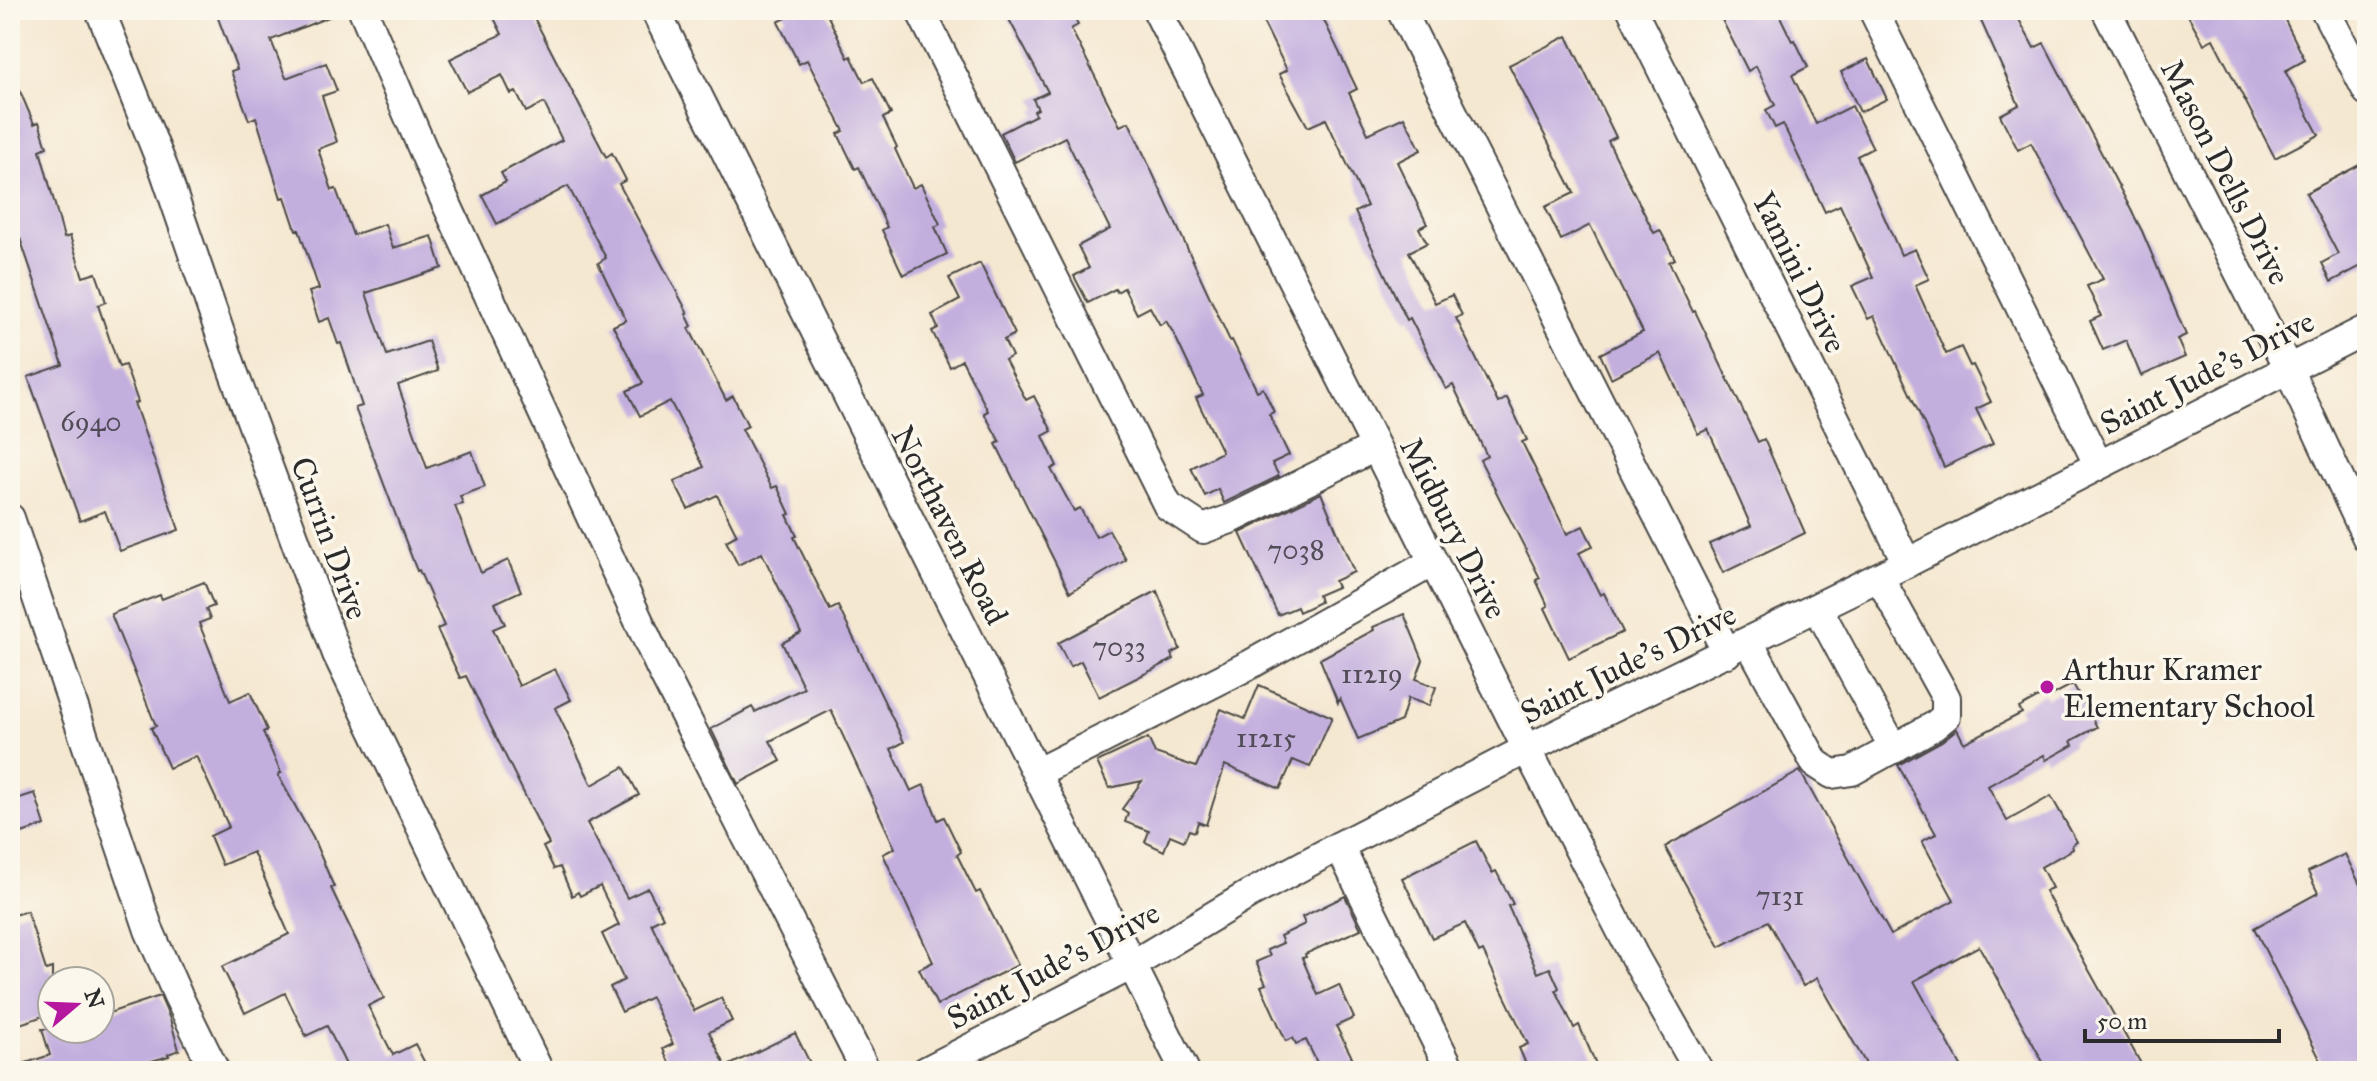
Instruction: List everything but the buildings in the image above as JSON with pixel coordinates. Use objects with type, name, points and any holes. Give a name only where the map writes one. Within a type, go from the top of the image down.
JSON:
[{"type":"street","name":"Currin Drive","points":[[100,10],[165,172],[233,371],[337,654],[539,1071]]},
{"type":"street","points":[[363,10],[442,194],[660,667],[866,1071]]},
{"type":"street","name":"Northaven Road","points":[[655,10],[1185,1071]]},
{"type":"street","points":[[920,10],[1168,506],[1203,529],[1233,518],[1375,447]]},
{"type":"street","name":"Midbury Drive","points":[[1157,10],[1527,749],[1634,956],[1699,1071]]},
{"type":"street","points":[[1401,10],[1738,647],[1815,763],[1832,774],[1852,771],[1934,726],[1946,716],[1946,698],[1879,577]]},
{"type":"street","name":"Yamini Drive","points":[[1632,10],[1907,563]]},
{"type":"street","points":[[1873,10],[2098,464]]},
{"type":"street","name":"Mason Dells Drive","points":[[2106,10],[2289,371],[2367,538]]},
{"type":"street","points":[[2325,10],[2367,91]]},
{"type":"street","name":"Saint Jude's Drive","points":[[926,1071],[1132,965],[1248,895],[1527,749],[1818,608],[2367,329]]},
{"type":"street","points":[[10,518],[149,930],[215,1071]]},
{"type":"street","points":[[1036,773],[1251,664],[1433,562]]},
{"type":"street","points":[[1818,608],[1894,749]]},
{"type":"street","points":[[1339,846],[1451,1071]]},
{"type":"place","name":"Arthur Kramer Elementary School","points":[[2047,687]]}]
